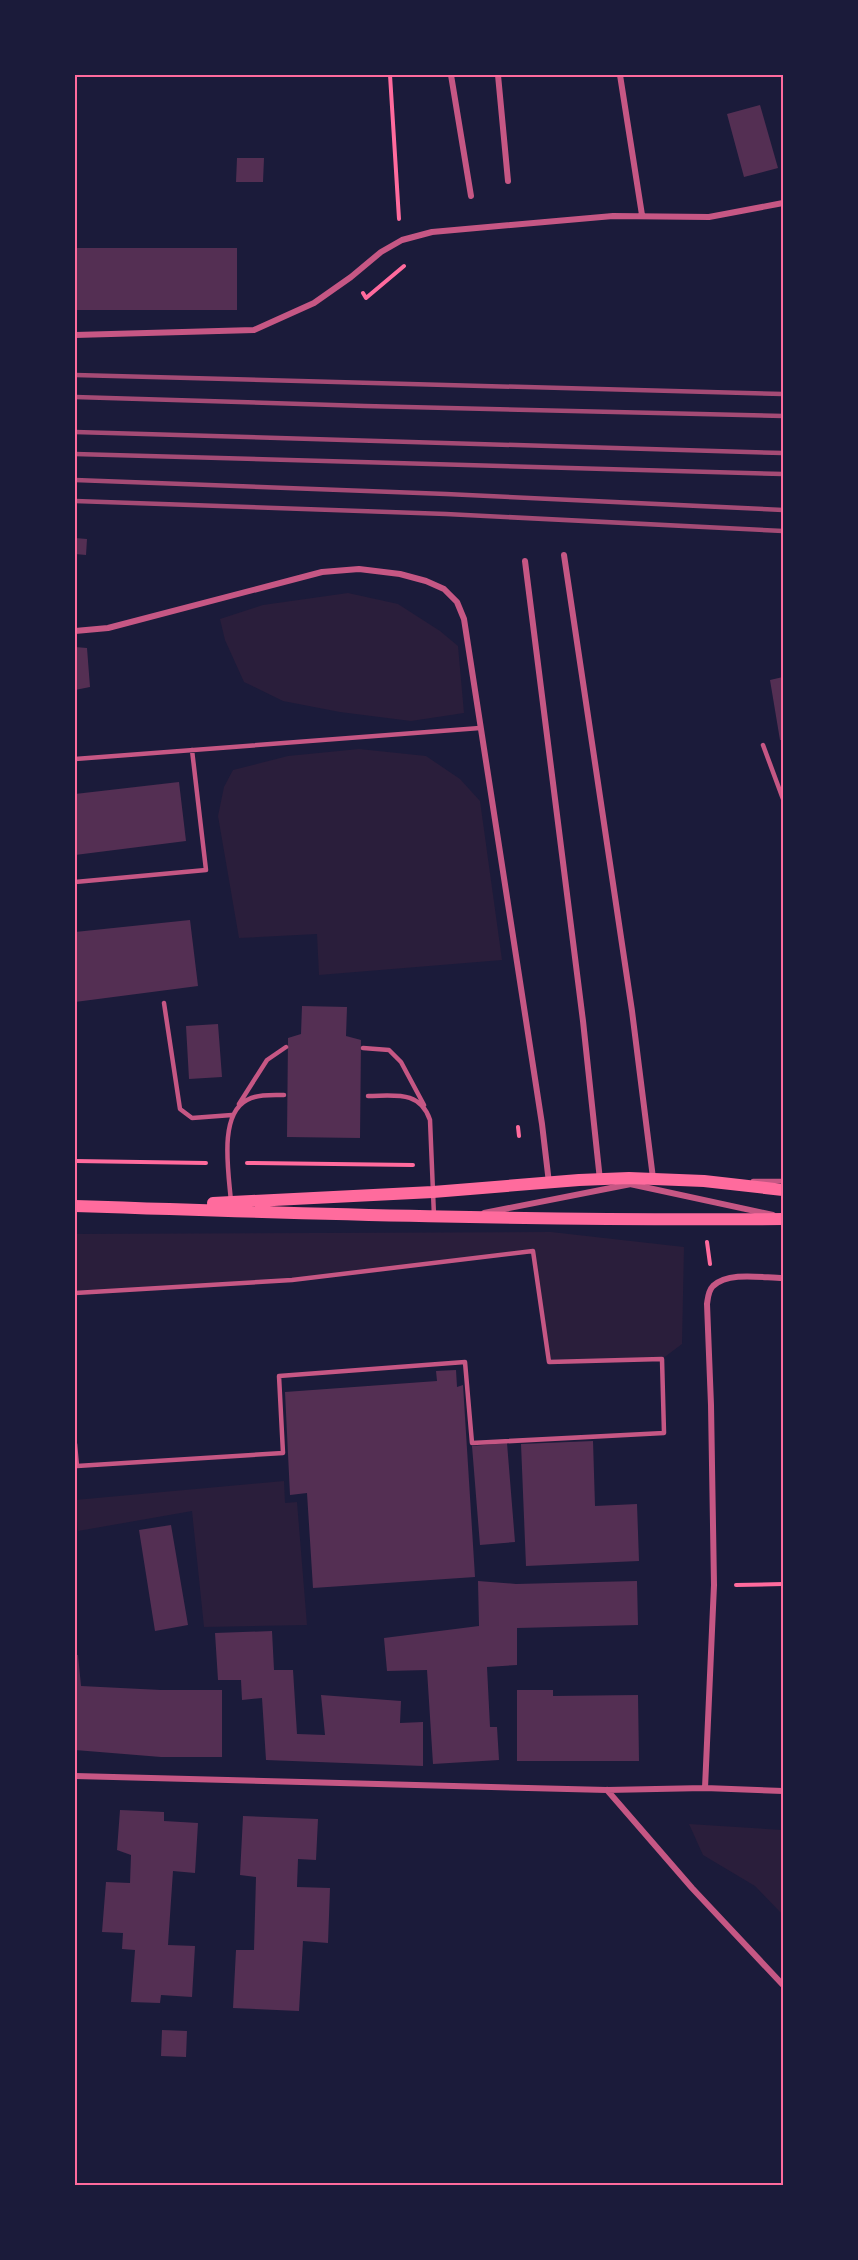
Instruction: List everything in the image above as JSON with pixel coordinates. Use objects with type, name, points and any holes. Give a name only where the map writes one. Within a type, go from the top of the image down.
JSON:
[{"type":"main road","points":[[232,1206],[599,1180],[704,1180],[783,1190]]},
{"type":"main road","points":[[75,1206],[232,1206],[460,1217],[625,1220],[783,1218]]},
{"type":"street","points":[[451,75],[471,196]]},
{"type":"street","points":[[498,75],[508,181]]},
{"type":"street","points":[[620,75],[642,215]]},
{"type":"street","points":[[75,335],[254,330],[314,303],[381,252],[402,240],[432,232],[642,215],[709,218],[783,203]]},
{"type":"street","points":[[460,1217],[654,1180],[630,1000],[564,555]]},
{"type":"street","points":[[525,561],[584,1021],[599,1180],[629,1184],[783,1218]]},
{"type":"street","points":[[75,630],[108,628],[322,572],[359,569],[409,576],[426,581],[444,590],[457,602],[464,619],[542,1124],[549,1183]]},
{"type":"street","points":[[705,1788],[714,1585],[707,1304],[709,1292],[714,1286],[735,1278],[783,1278]]},
{"type":"street","points":[[75,1776],[607,1790],[705,1788],[783,1791]]},
{"type":"street","points":[[607,1790],[692,1888],[783,1985]]},
{"type":"lane","points":[[75,759],[480,728]]},
{"type":"lane","points":[[763,745],[783,799]]},
{"type":"lane","points":[[75,882],[206,870],[192,750]]},
{"type":"lane","points":[[164,1003],[180,1109],[192,1118],[232,1115]]},
{"type":"lane","points":[[232,1206],[229,1125],[232,1115],[267,1060],[286,1047]]},
{"type":"lane","points":[[363,1048],[389,1050],[401,1062],[427,1110],[430,1120],[434,1216]]},
{"type":"lane","points":[[236,1108],[246,1100],[255,1097],[284,1095]]},
{"type":"lane","points":[[368,1096],[405,1096],[421,1104],[427,1110]]},
{"type":"lane","points":[[704,1180],[783,1181]]},
{"type":"lane","points":[[75,1293],[292,1280],[533,1251],[549,1362],[662,1359],[664,1432],[472,1443],[465,1362],[279,1376],[283,1453],[77,1466],[75,1444]]},
{"type":"path","points":[[390,75],[398,214],[402,240]]},
{"type":"path","points":[[518,1127],[519,1137]]},
{"type":"path","points":[[75,1161],[432,1166]]},
{"type":"path","points":[[705,1232],[714,1286]]},
{"type":"path","points":[[714,1585],[783,1584]]},
{"type":"shaded area","points":[[348,593],[398,604],[440,631],[458,646],[464,713],[411,721],[340,712],[283,701],[244,682],[225,640],[220,619],[263,605]]},
{"type":"shaded area","points":[[359,749],[426,756],[460,779],[480,801],[502,960],[319,975],[317,934],[239,938],[218,816],[224,787],[233,770],[288,756]]},
{"type":"shaded area","points":[[551,1232],[684,1247],[682,1344],[662,1359],[549,1362],[533,1252],[292,1280],[75,1293],[75,1234]]},
{"type":"shaded area","points":[[284,1481],[285,1503],[297,1502],[307,1625],[204,1627],[192,1511],[78,1531],[75,1500]]},
{"type":"shaded area","points":[[689,1824],[783,1830],[783,1915],[755,1886],[703,1855]]},
{"type":"building","points":[[760,105],[778,168],[744,177],[727,114]]},
{"type":"building","points":[[237,158],[264,158],[263,182],[236,182]]},
{"type":"building","points":[[75,248],[237,248],[237,310],[75,310]]},
{"type":"building","points":[[75,538],[87,539],[86,555],[75,554]]},
{"type":"building","points":[[75,647],[87,648],[90,687],[75,690]]},
{"type":"building","points":[[783,677],[783,740],[780,740],[770,680]]},
{"type":"building","points":[[179,782],[186,841],[75,855],[75,794]]},
{"type":"building","points":[[190,920],[198,986],[75,1002],[75,932]]},
{"type":"building","points":[[302,1006],[347,1007],[346,1036],[361,1040],[360,1138],[287,1137],[288,1038],[301,1034]]},
{"type":"building","points":[[218,1024],[222,1077],[189,1079],[186,1026]]},
{"type":"building","points":[[456,1370],[457,1387],[463,1385],[475,1577],[313,1588],[307,1493],[290,1495],[285,1392],[437,1381],[436,1371]]},
{"type":"building","points":[[593,1441],[595,1506],[637,1504],[639,1561],[526,1566],[521,1444]]},
{"type":"building","points":[[507,1443],[515,1542],[480,1545],[472,1446]]},
{"type":"building","points":[[171,1525],[188,1625],[155,1631],[139,1530]]},
{"type":"building","points":[[478,1581],[516,1584],[637,1581],[638,1625],[517,1628],[517,1665],[487,1667],[490,1727],[497,1727],[499,1760],[433,1764],[427,1670],[387,1671],[384,1638],[479,1626]]},
{"type":"building","points":[[272,1631],[274,1670],[293,1670],[297,1734],[325,1735],[321,1695],[401,1701],[400,1723],[423,1722],[423,1766],[266,1760],[262,1698],[242,1700],[241,1680],[218,1680],[215,1633]]},
{"type":"building","points":[[75,1655],[78,1655],[81,1686],[222,1690],[222,1757],[161,1757],[75,1750]]},
{"type":"building","points":[[517,1690],[553,1690],[553,1696],[638,1695],[639,1761],[517,1761]]},
{"type":"building","points":[[120,1810],[164,1812],[164,1821],[198,1823],[195,1873],[173,1871],[168,1945],[195,1946],[192,1997],[161,1995],[160,2003],[131,2002],[135,1950],[122,1949],[123,1933],[102,1932],[106,1882],[130,1883],[131,1855],[117,1850]]},
{"type":"building","points":[[243,1816],[318,1819],[316,1860],[298,1859],[297,1887],[330,1888],[328,1943],[303,1941],[299,2011],[233,2008],[236,1950],[254,1950],[256,1877],[240,1875]]},
{"type":"building","points":[[162,2030],[187,2031],[186,2057],[161,2056]]},
{"type":"railway","points":[[75,375],[783,394]]},
{"type":"railway","points":[[75,397],[783,416]]},
{"type":"railway","points":[[75,432],[783,453]]},
{"type":"railway","points":[[75,454],[783,474]]},
{"type":"railway","points":[[75,480],[783,510]]},
{"type":"railway","points":[[75,501],[446,514],[783,531]]}]
